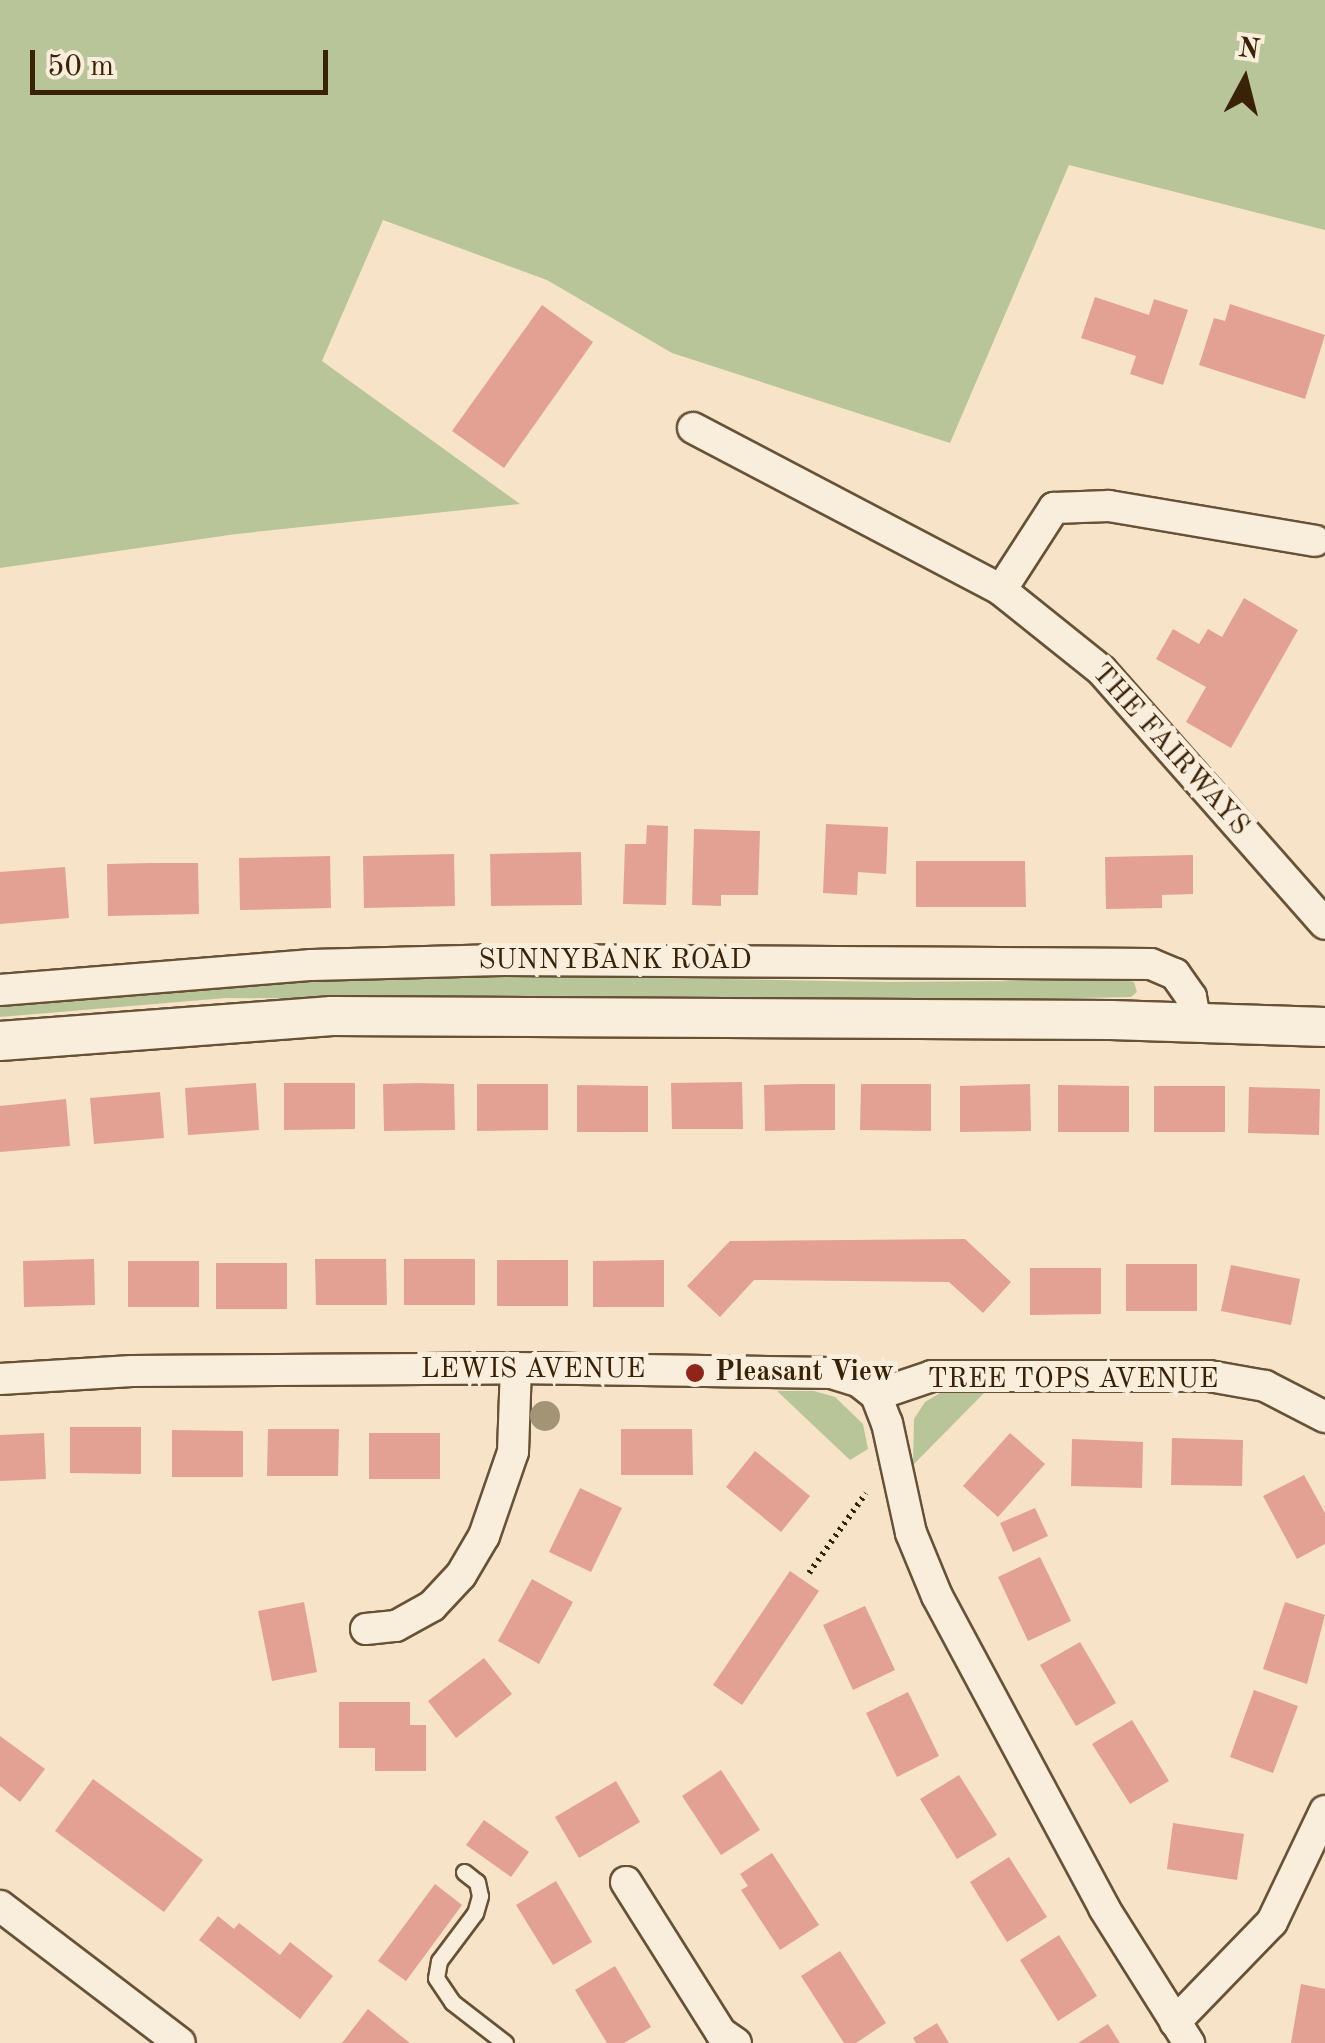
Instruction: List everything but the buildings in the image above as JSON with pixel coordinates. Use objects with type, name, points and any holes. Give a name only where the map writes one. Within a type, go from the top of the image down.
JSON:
[{"type":"street","name":"THE FAIRWAYS","points":[[693,428],[1001,590],[1102,670],[1325,924]]},
{"type":"street","points":[[1001,590],[1054,508],[1109,506],[1316,541]]},
{"type":"street","name":"SUNNYBANK ROAD","points":[[0,990],[312,965],[448,961],[1152,964],[1176,974],[1191,997],[1196,1022]]},
{"type":"street","name":"SUNNYBANK ROAD","points":[[0,1041],[332,1016],[1196,1022],[1325,1027]]},
{"type":"street","points":[[366,1628],[396,1626],[420,1612],[462,1576],[500,1502],[513,1452],[516,1368]]},
{"type":"street","name":"LEWIS AVENUE","points":[[0,1379],[132,1372],[516,1368],[831,1373],[858,1381],[876,1395]]},
{"type":"street","name":"TREE TOPS AVENUE","points":[[876,1395],[932,1376],[1209,1376],[1265,1386],[1325,1417]]},
{"type":"street","points":[[876,1395],[888,1423],[911,1532],[937,1596],[1104,1908],[1182,2032],[1272,1922],[1325,1812]]},
{"type":"street","points":[[626,1882],[723,2040]]},
{"type":"street","points":[[0,1906],[180,2043]]},
{"type":"lane","points":[[464,1872],[477,1882],[480,1896],[475,1913],[440,1961],[436,1978],[452,2002],[505,2043]]},
{"type":"path","points":[[809,1574],[874,1486]]},
{"type":"green space","points":[[0,0],[1325,0],[1325,230],[1069,165],[950,443],[672,353],[547,280],[383,220],[322,361],[520,504],[236,534],[0,568]]},
{"type":"green space","points":[[380,973],[888,982],[1124,980],[1134,982],[1137,992],[1131,997],[929,1001],[226,998],[0,1017],[0,1001]]},
{"type":"green space","points":[[777,1391],[814,1391],[835,1397],[863,1424],[868,1449],[850,1460]]},
{"type":"green space","points":[[986,1391],[913,1465],[914,1419],[925,1402],[940,1393]]},
{"type":"place","name":"Pleasant View","points":[[695,1373]]}]
